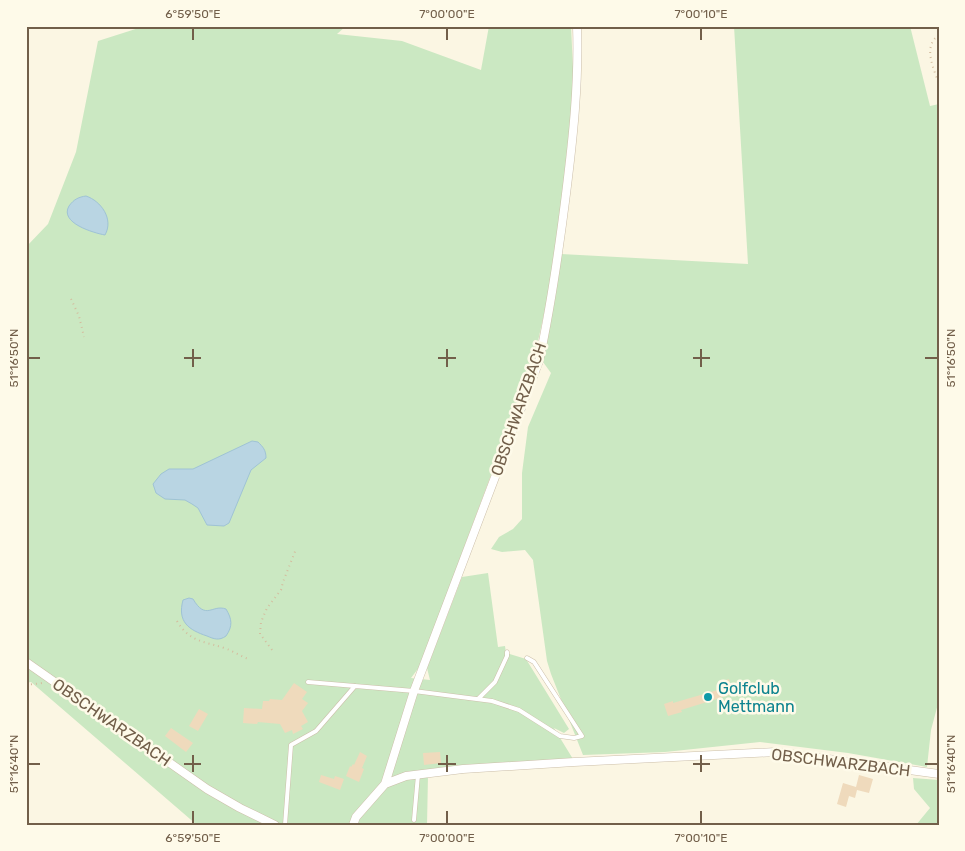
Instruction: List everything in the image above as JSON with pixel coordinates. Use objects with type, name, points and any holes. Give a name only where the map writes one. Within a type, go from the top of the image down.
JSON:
[{"type":"street","name":"OBSCHWARZBACH","points":[[352,825],[356,817],[385,784],[414,690],[539,361],[556,270],[573,142],[577,88],[577,26]]},
{"type":"street","name":"OBSCHWARZBACH","points":[[26,662],[207,789],[245,811],[276,825]]},
{"type":"street","name":"OBSCHWARZBACH","points":[[385,784],[406,776],[463,769],[776,752],[939,774]]},
{"type":"lane","points":[[478,699],[495,682],[508,652]]},
{"type":"lane","points":[[308,682],[414,690],[492,701],[519,710],[560,736],[574,738],[582,736],[534,662],[527,658]]},
{"type":"lane","points":[[285,825],[291,745],[316,730],[355,686]]},
{"type":"lane","points":[[414,820],[418,775]]},
{"type":"path","points":[[939,35],[930,43],[932,65],[939,84]]},
{"type":"path","points":[[71,299],[79,316],[84,337]]},
{"type":"path","points":[[272,650],[260,634],[261,622],[267,608],[281,590],[296,548]]},
{"type":"path","points":[[177,621],[190,637],[229,650],[248,659]]},
{"type":"path","points":[[26,685],[54,681]]},
{"type":"green space","points":[[145,26],[346,26],[337,34],[402,41],[481,70],[489,26],[571,26],[574,89],[554,269],[534,359],[420,666],[411,678],[430,680],[427,668],[462,577],[488,573],[498,647],[505,646],[506,653],[526,659],[569,729],[564,733],[554,728],[576,764],[428,776],[427,825],[197,825],[31,682],[26,683],[26,247],[48,224],[76,152],[98,41]]},
{"type":"green space","points":[[734,26],[910,26],[930,106],[939,104],[939,700],[931,730],[927,767],[848,753],[760,742],[665,752],[583,755],[547,661],[533,560],[525,550],[502,552],[491,549],[499,537],[513,529],[522,519],[522,473],[528,427],[551,373],[543,362],[561,254],[748,264]]},
{"type":"green space","points":[[913,778],[939,780],[939,825],[916,825],[930,808],[914,789]]},
{"type":"water","points":[[86,196],[101,206],[107,217],[108,223],[105,235],[79,226],[69,217],[67,212],[69,206],[77,199]]},
{"type":"water","points":[[252,441],[258,442],[261,445],[265,451],[266,458],[251,470],[229,523],[224,526],[207,525],[198,508],[192,504],[185,500],[165,499],[156,493],[153,484],[161,474],[169,469],[193,469]]},
{"type":"water","points":[[193,599],[205,611],[217,608],[226,609],[231,622],[226,636],[219,639],[212,638],[195,631],[186,624],[183,619],[182,608],[183,600]]},
{"type":"building","name":"Golfclub Mettmann","points":[[729,679],[733,694],[681,710],[682,712],[668,716],[664,704],[721,689],[719,682]]},
{"type":"building","points":[[294,683],[307,692],[302,699],[308,703],[302,711],[308,722],[301,726],[303,729],[293,734],[292,730],[285,733],[280,724],[243,723],[244,708],[262,709],[263,701],[269,701],[270,699],[282,700]]},
{"type":"building","points":[[199,709],[208,714],[198,731],[189,726]]},
{"type":"building","points":[[171,728],[193,743],[186,752],[165,736]]},
{"type":"building","points":[[360,752],[367,756],[359,782],[346,776],[350,766],[354,765]]},
{"type":"building","points":[[440,752],[441,763],[424,765],[423,753]]},
{"type":"building","points":[[321,775],[334,779],[335,776],[344,779],[340,790],[319,782]]},
{"type":"building","points":[[859,775],[873,779],[869,793],[857,790],[855,798],[849,796],[846,807],[837,804],[843,783],[856,787]]},
{"type":"place","name":"Golfclub Mettmann","points":[[708,697]]}]
